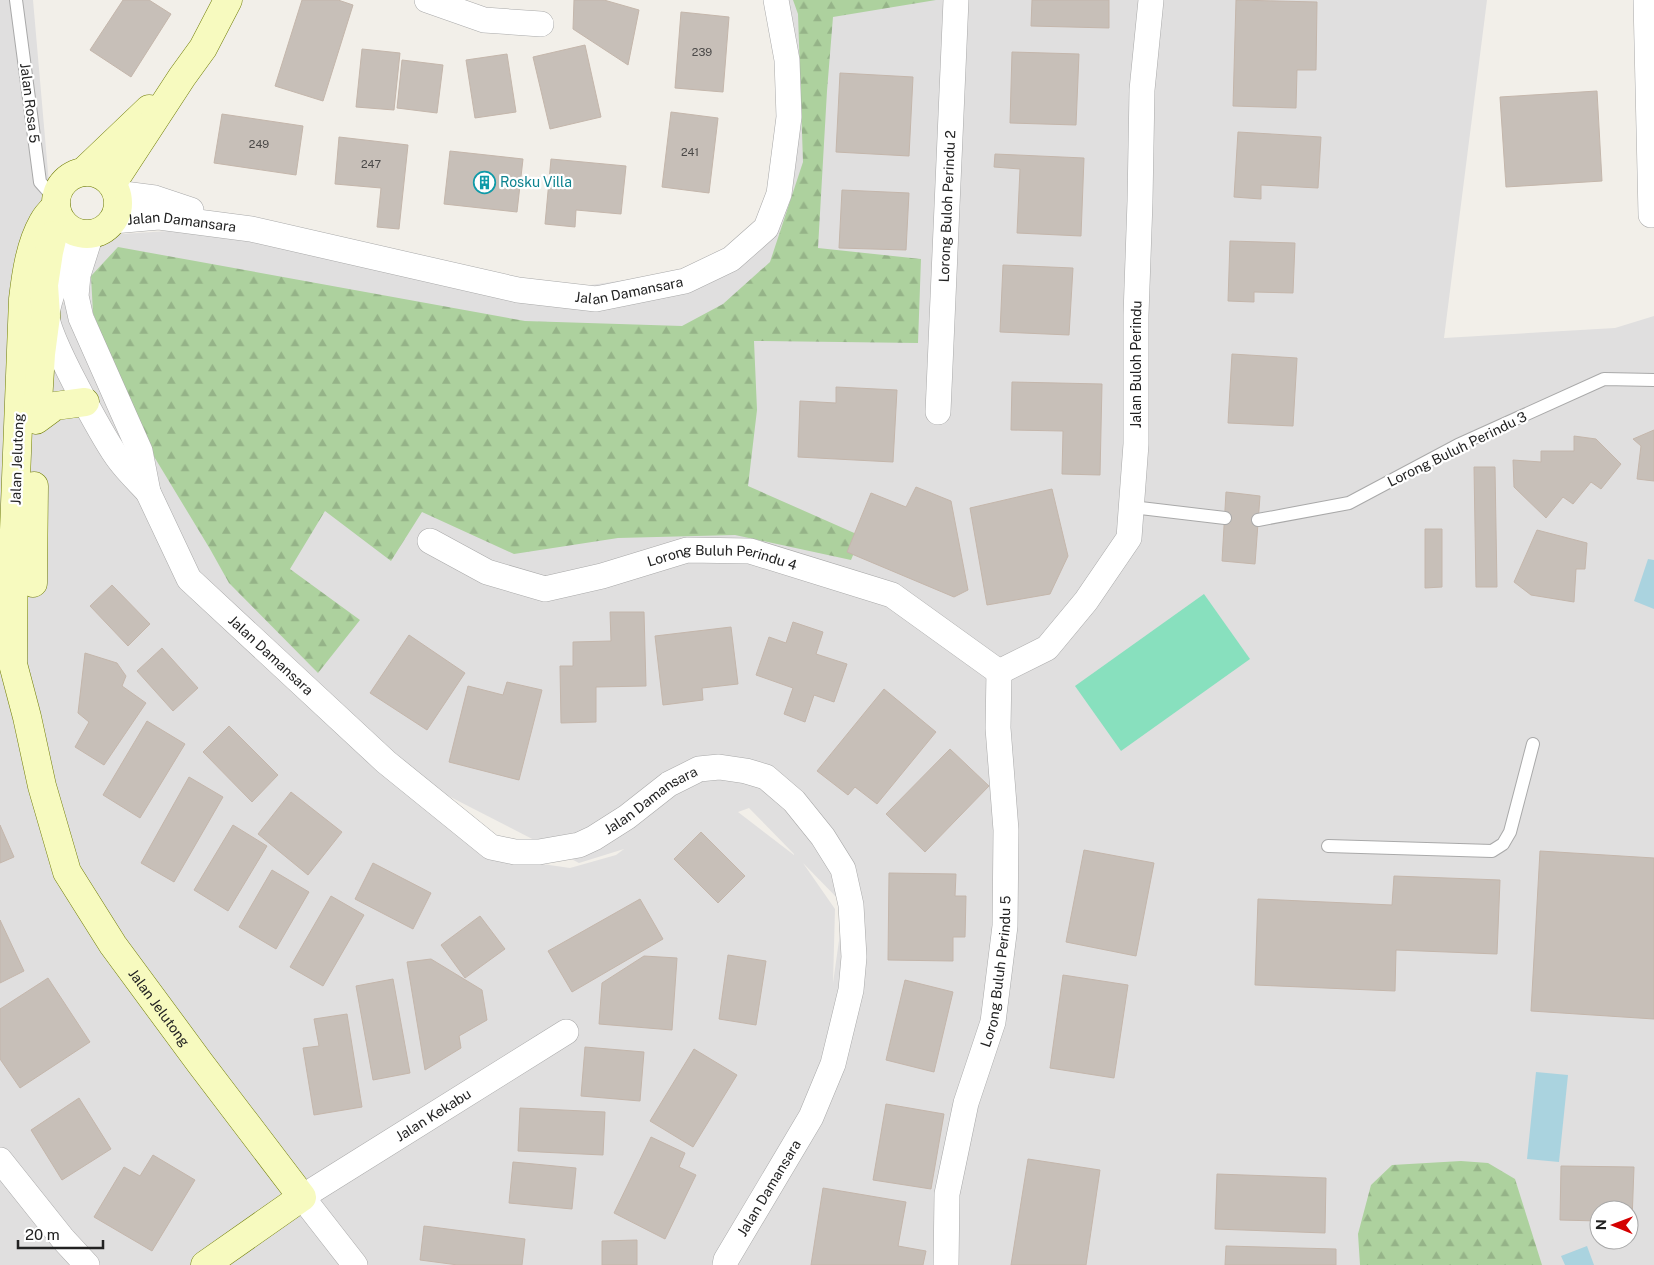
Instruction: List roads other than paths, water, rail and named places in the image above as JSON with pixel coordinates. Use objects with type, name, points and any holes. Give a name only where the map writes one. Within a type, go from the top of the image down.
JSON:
[{"type":"street","points":[[114,189],[182,76],[203,48],[228,0]]},
{"type":"street","points":[[427,0],[484,20],[542,24]]},
{"type":"street","name":"Jalan Damansara","points":[[114,189],[155,198],[251,229],[518,290],[596,299],[685,281],[732,259],[766,228],[779,194],[789,117],[787,60],[776,0]]},
{"type":"street","name":"Lorong Buloh Perindu 2","points":[[938,412],[956,0]]},
{"type":"street","name":"Jalan Buloh Perindu","points":[[999,672],[1047,648],[1086,601],[1129,538],[1136,444],[1136,315],[1142,90],[1151,0]]},
{"type":"street","points":[[1646,0],[1651,215]]},
{"type":"street","points":[[84,172],[182,76]]},
{"type":"street","points":[[84,172],[94,172],[104,177],[114,189],[118,202],[94,229],[70,230],[57,207],[59,190],[64,181],[73,175],[84,172]]},
{"type":"street","name":"Jalan Damansara","points":[[57,207],[44,285],[46,316],[52,336],[85,402],[118,458],[148,492]]},
{"type":"street","name":"Jalan Jelutong","points":[[57,207],[43,221],[34,243],[27,270],[24,299],[14,530],[13,664],[28,717],[42,786],[67,872],[113,945],[206,1071],[355,1265]]},
{"type":"street","name":"Jalan Damansara","points":[[251,229],[159,217],[94,229],[78,275],[76,296],[81,318],[140,451],[148,492],[189,579],[386,762],[491,847],[515,852],[539,852],[579,846],[627,817],[669,784],[699,769],[719,767],[746,771],[766,777],[794,801],[823,838],[843,868],[851,905],[854,957],[851,990],[833,1064],[812,1117],[726,1260],[725,1265]]},
{"type":"street","name":"Jalan Jelutong","points":[[28,717],[32,665],[36,420],[46,316],[66,258],[94,229]]},
{"type":"street","points":[[36,420],[55,406],[85,402]]},
{"type":"street","name":"Lorong Buluh Perindu 4","points":[[430,541],[487,572],[545,589],[602,576],[687,550],[750,551],[892,595],[999,672]]},
{"type":"street","name":"Lorong Buluh Perindu 5","points":[[946,1265],[947,1194],[966,1103],[993,1022],[1005,926],[1006,830],[998,728],[999,672]]},
{"type":"street","name":"Jalan Kekabu","points":[[302,1197],[566,1032]]},
{"type":"street","points":[[0,1160],[63,1239],[87,1265]]},
{"type":"street","points":[[204,1265],[302,1197]]},
{"type":"lane","name":"Jalan Rosa 5","points":[[16,0],[40,182],[57,207]]},
{"type":"lane","name":"Lorong Buluh Perindu 3","points":[[1258,520],[1350,503],[1458,445],[1604,379],[1654,380]]},
{"type":"lane","points":[[1132,507],[1225,518]]},
{"type":"lane","points":[[1328,846],[1492,851],[1503,844],[1510,832],[1533,744]]},
{"type":"water","points":[[1648,559],[1654,560],[1654,609],[1634,601]]},
{"type":"water","points":[[1536,1072],[1568,1075],[1559,1162],[1527,1159]]},
{"type":"water","points":[[1587,1246],[1594,1265],[1565,1265],[1561,1256]]},
{"type":"place","name":"Rosku Villa","points":[[484,182]]}]
